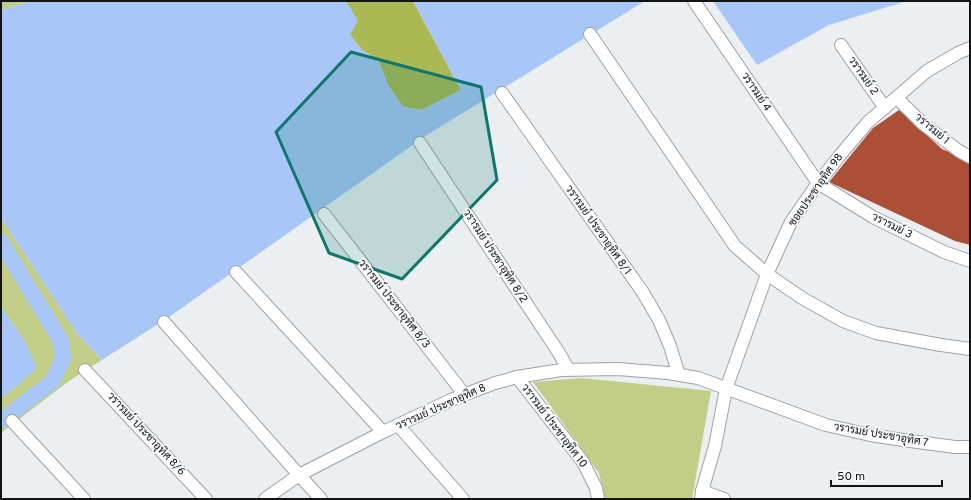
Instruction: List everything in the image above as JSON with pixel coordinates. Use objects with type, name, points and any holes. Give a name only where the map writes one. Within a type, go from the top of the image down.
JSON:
[{"type":"street","name":"วรารมย์ 4","points":[[694,1],[818,183]]},
{"type":"street","points":[[590,34],[735,246],[766,274],[802,298],[843,321],[876,333],[970,349]]},
{"type":"street","name":"วรารมย์ 2","points":[[841,45],[885,108]]},
{"type":"street","name":"ซอยประชาอุทิศ 98","points":[[701,495],[715,446],[726,389],[766,274],[791,222],[818,183],[868,122],[927,71],[970,48]]},
{"type":"street","name":"วรารมย์ ประชาอุทิศ 8/1","points":[[502,93],[642,291],[659,320],[670,346],[678,375]]},
{"type":"street","name":"วรารมย์ 1","points":[[897,98],[923,124],[970,157]]},
{"type":"street","name":"วรารมย์ ประชาอุทิศ 8/2","points":[[420,143],[559,353],[568,369]]},
{"type":"street","name":"วรารมย์ 3","points":[[818,183],[873,217],[944,252],[970,261]]},
{"type":"street","name":"วรารมย์ ประชาอุทิศ 8/3","points":[[324,214],[464,394]]},
{"type":"street","points":[[236,272],[383,432]]},
{"type":"street","points":[[164,322],[322,499]]},
{"type":"street","name":"วรารมย์ ประชาอุทิศ 8","points":[[265,499],[299,475],[453,398],[517,377],[568,369],[618,369],[668,372],[698,378],[726,389]]},
{"type":"street","name":"วรารมย์ ประชาอุทิศ 8/6","points":[[85,370],[206,499]]},
{"type":"street","name":"วรารมย์ ประชาอุทิศ 10","points":[[517,377],[583,462],[596,488],[598,499]]},
{"type":"street","name":"วรารมย์ ประชาอุทิศ 7","points":[[726,389],[826,425],[870,435],[955,447],[970,447]]},
{"type":"street","points":[[12,421],[84,499]]},
{"type":"street","points":[[398,425],[463,499]]},
{"type":"street","points":[[701,495],[724,499]]},
{"type":"highlighted area","points":[[351,52],[481,87],[497,180],[402,279],[329,253],[276,132]]},
{"type":"green space","points":[[1,1],[32,1],[1,10]]},
{"type":"green space","points":[[346,1],[413,1],[461,90],[422,110],[403,107],[388,85],[378,60],[362,50],[350,35]]},
{"type":"green space","points":[[1,218],[78,335],[102,360],[69,381],[1,433],[1,398],[16,387],[26,343],[1,307]]},
{"type":"green space","points":[[581,378],[711,391],[692,499],[605,499],[599,473],[533,382]]},
{"type":"water","points":[[32,1],[346,1],[358,21],[350,35],[362,50],[378,60],[388,85],[403,107],[422,110],[461,90],[413,1],[645,1],[427,135],[169,317],[102,360],[78,335],[1,218],[1,10]]},
{"type":"water","points":[[713,1],[907,1],[829,25],[757,65]]},
{"type":"water","points":[[1,307],[26,343],[37,368],[1,398]]},
{"type":"building","points":[[899,110],[942,149],[970,161],[970,245],[955,241],[829,182],[873,128]]},
{"type":"waterway","points":[[1,242],[61,341],[63,359],[52,382],[1,421]]}]
